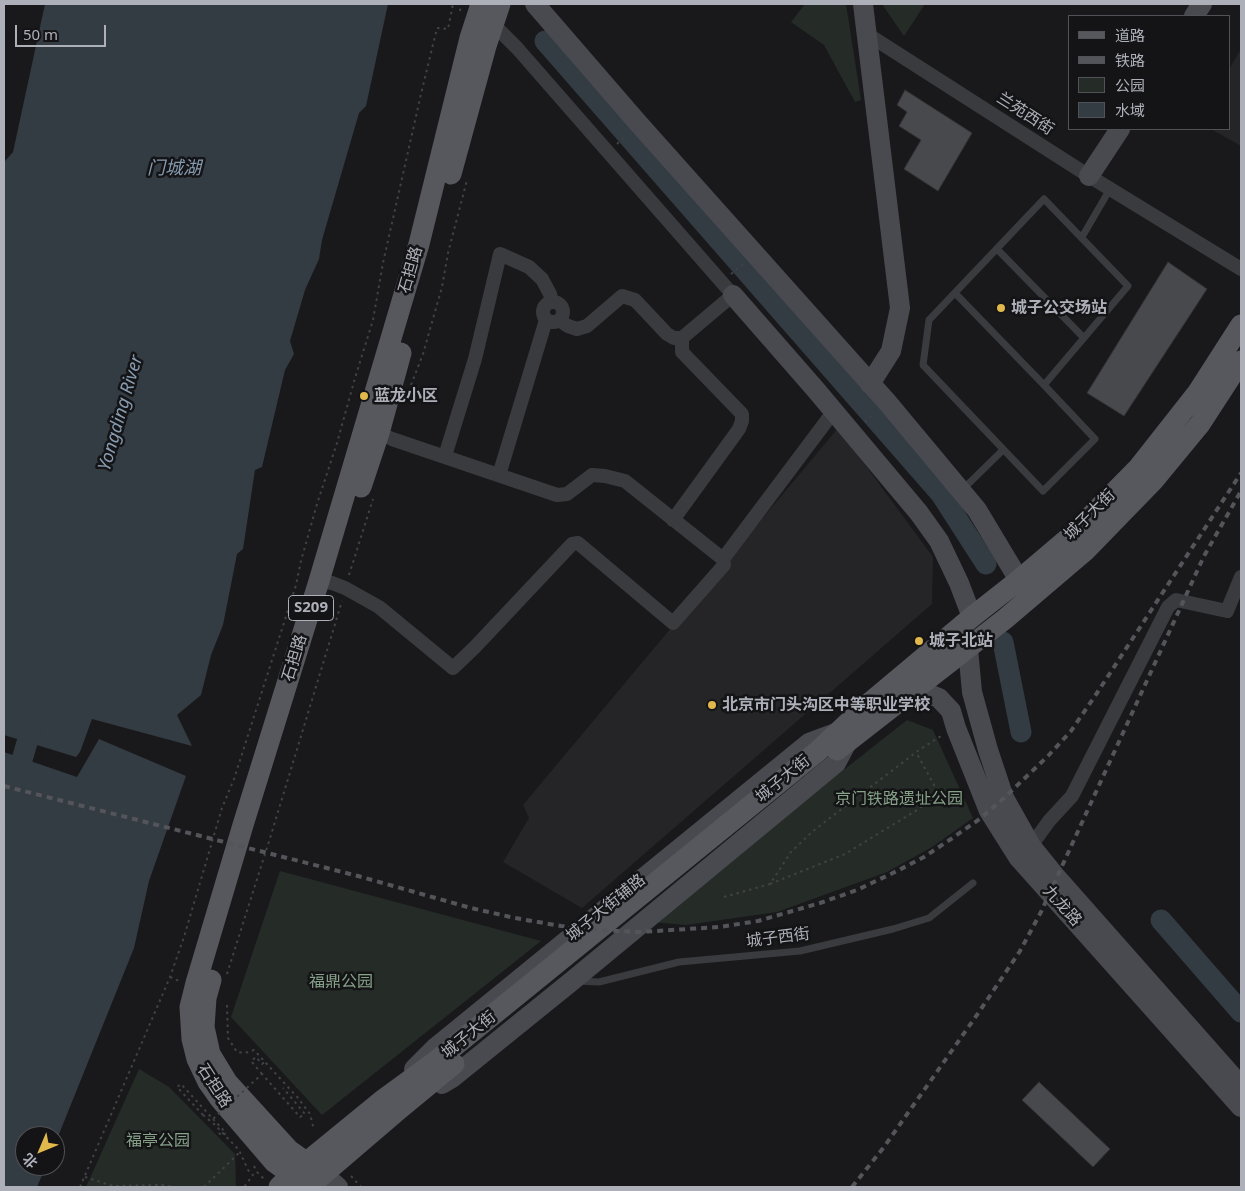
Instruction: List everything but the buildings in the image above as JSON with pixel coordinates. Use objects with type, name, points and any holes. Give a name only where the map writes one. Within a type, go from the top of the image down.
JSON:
[{"type":"main road","name":"石担路","points":[[325,582],[419,244],[470,38],[485,13],[500,4]]},
{"type":"main road","name":"石担路","points":[[308,1181],[274,1162],[220,1099],[208,1082],[197,1059],[192,1039],[190,1007],[242,825],[378,433],[486,46],[485,13]]},
{"type":"main road","name":"城子大街","points":[[843,737],[867,705],[1072,535],[1139,467],[1198,392],[1241,325]]},
{"type":"main road","name":"城子大街","points":[[308,1181],[391,1105],[843,737],[916,689],[968,649],[1005,620],[1086,550],[1153,481],[1200,424],[1241,361]]},
{"type":"street","points":[[535,4],[638,123],[887,402],[977,510],[1019,580]]},
{"type":"street","points":[[862,4],[900,308],[892,351],[870,384]]},
{"type":"street","points":[[1195,15],[1202,4]]},
{"type":"street","points":[[485,13],[834,411],[919,513],[939,541],[972,617]]},
{"type":"street","name":"兰苑西街","points":[[867,34],[1089,176],[1241,269]]},
{"type":"street","points":[[1089,176],[1119,130]]},
{"type":"street","points":[[445,456],[475,359],[500,254],[529,266],[542,279],[552,302],[544,307],[543,314],[553,320],[577,329],[587,326],[622,296],[635,300],[666,334],[674,338],[682,338]]},
{"type":"street","points":[[674,520],[739,429],[742,421],[742,414],[682,352],[682,338],[727,289]]},
{"type":"street","points":[[499,475],[553,320]]},
{"type":"street","points":[[722,559],[834,411]]},
{"type":"street","points":[[325,582],[346,588],[379,607],[453,668],[572,544],[578,543],[673,623],[724,565],[722,559],[625,481],[592,475],[567,494],[557,495],[378,433]]},
{"type":"street","points":[[1031,846],[1049,821],[1072,796],[1168,607],[1176,600],[1227,611],[1241,577]]},
{"type":"street","name":"九龙路","points":[[968,649],[972,692],[988,750],[1004,798],[1031,846],[1062,884],[1241,1086]]},
{"type":"street","name":"九龙路","points":[[916,689],[940,699],[951,711],[989,811],[1018,857],[1241,1108]]},
{"type":"street","points":[[391,1105],[452,1078],[572,981],[836,763],[843,737]]},
{"type":"lane","points":[[1082,238],[1110,189]]},
{"type":"lane","points":[[955,293],[1095,439],[1043,491],[923,365],[929,320],[1044,199],[1082,238],[1128,286],[1044,385]]},
{"type":"lane","points":[[997,249],[1084,338]]},
{"type":"lane","points":[[961,491],[1003,450]]},
{"type":"lane","name":"城子西街","points":[[572,981],[599,982],[679,962],[800,951],[893,929],[930,918],[973,883]]},
{"type":"path","points":[[80,1187],[170,977],[184,937],[222,808],[234,780],[296,585],[317,504],[337,443],[372,320],[383,263],[437,28],[448,29],[453,4]]},
{"type":"path","points":[[608,152],[638,123]]},
{"type":"path","points":[[727,289],[755,254]]},
{"type":"path","points":[[851,433],[887,402]]},
{"type":"path","points":[[770,884],[791,852],[813,831],[916,752],[956,728]]},
{"type":"path","points":[[724,897],[770,884],[845,854],[917,810],[939,794],[916,752]]},
{"type":"path","points":[[170,977],[185,983]]},
{"type":"path","points":[[227,1005],[228,1038],[237,1052],[245,1053],[254,1050],[310,1114],[314,1130]]},
{"type":"path","points":[[264,1063],[256,1057],[252,1061],[300,1117],[305,1114],[284,1086]]},
{"type":"path","points":[[213,1119],[262,1074]]},
{"type":"path","points":[[214,1124],[216,1130],[222,1136],[226,1133],[182,1084],[177,1087],[203,1115],[214,1124],[233,1142],[240,1152],[248,1170],[253,1175],[244,1187]]},
{"type":"path","points":[[204,1187],[240,1152]]},
{"type":"path","points":[[84,1177],[113,1186],[161,1185],[174,1187]]},
{"type":"shaded area","points":[[1241,49],[1241,146],[1213,130],[1230,130],[1230,67]]},
{"type":"shaded area","name":"北京市门头沟区中等职业学校","points":[[838,428],[933,557],[932,604],[582,908],[503,862],[529,818],[523,805]]},
{"type":"green space","points":[[805,4],[846,4],[861,100],[855,102],[824,45],[791,22]]},
{"type":"green space","points":[[882,4],[925,4],[904,36]]},
{"type":"green space","name":"京门铁路遗址公园","points":[[907,720],[933,730],[973,818],[932,847],[887,872],[777,912],[686,925],[651,922]]},
{"type":"green space","name":"福鼎公园","points":[[280,871],[541,941],[322,1115],[231,1017]]},
{"type":"green space","name":"福亭公园","points":[[139,1069],[169,1087],[235,1154],[236,1187],[86,1187]]},
{"type":"water","name":"门城湖","points":[[45,4],[388,4],[366,106],[359,113],[322,240],[319,259],[305,290],[290,341],[294,354],[285,370],[262,467],[255,470],[243,549],[237,554],[223,625],[211,655],[201,695],[177,715],[192,746],[92,719],[80,752],[76,757],[4,735],[4,168],[5,161],[13,152]]},
{"type":"water","points":[[99,739],[186,776],[149,881],[134,948],[62,1126],[15,1126],[15,1176],[42,1176],[37,1187],[4,1187],[4,752],[77,777]]},
{"type":"waterway","points":[[545,41],[941,494],[986,564]]},
{"type":"waterway","points":[[1003,642],[1021,732]]},
{"type":"waterway","name":"Yongding River","points":[[4,822],[35,715]]},
{"type":"waterway","points":[[1161,920],[1241,1012]]},
{"type":"railway","points":[[4,786],[515,918],[561,926],[640,932],[720,927],[758,921],[857,890],[897,871],[924,857],[951,839],[981,818],[1004,798],[1071,731],[1241,473]]},
{"type":"railway","points":[[852,1187],[884,1147],[1020,951],[1041,912],[1204,556],[1241,491]]},
{"type":"place","name":"城子公交场站","points":[[1001,308]]},
{"type":"place","name":"蓝龙小区","points":[[364,396]]},
{"type":"place","name":"城子北站","points":[[919,641]]},
{"type":"place","name":"北京市门头沟区中等职业学校","points":[[712,705]]}]
